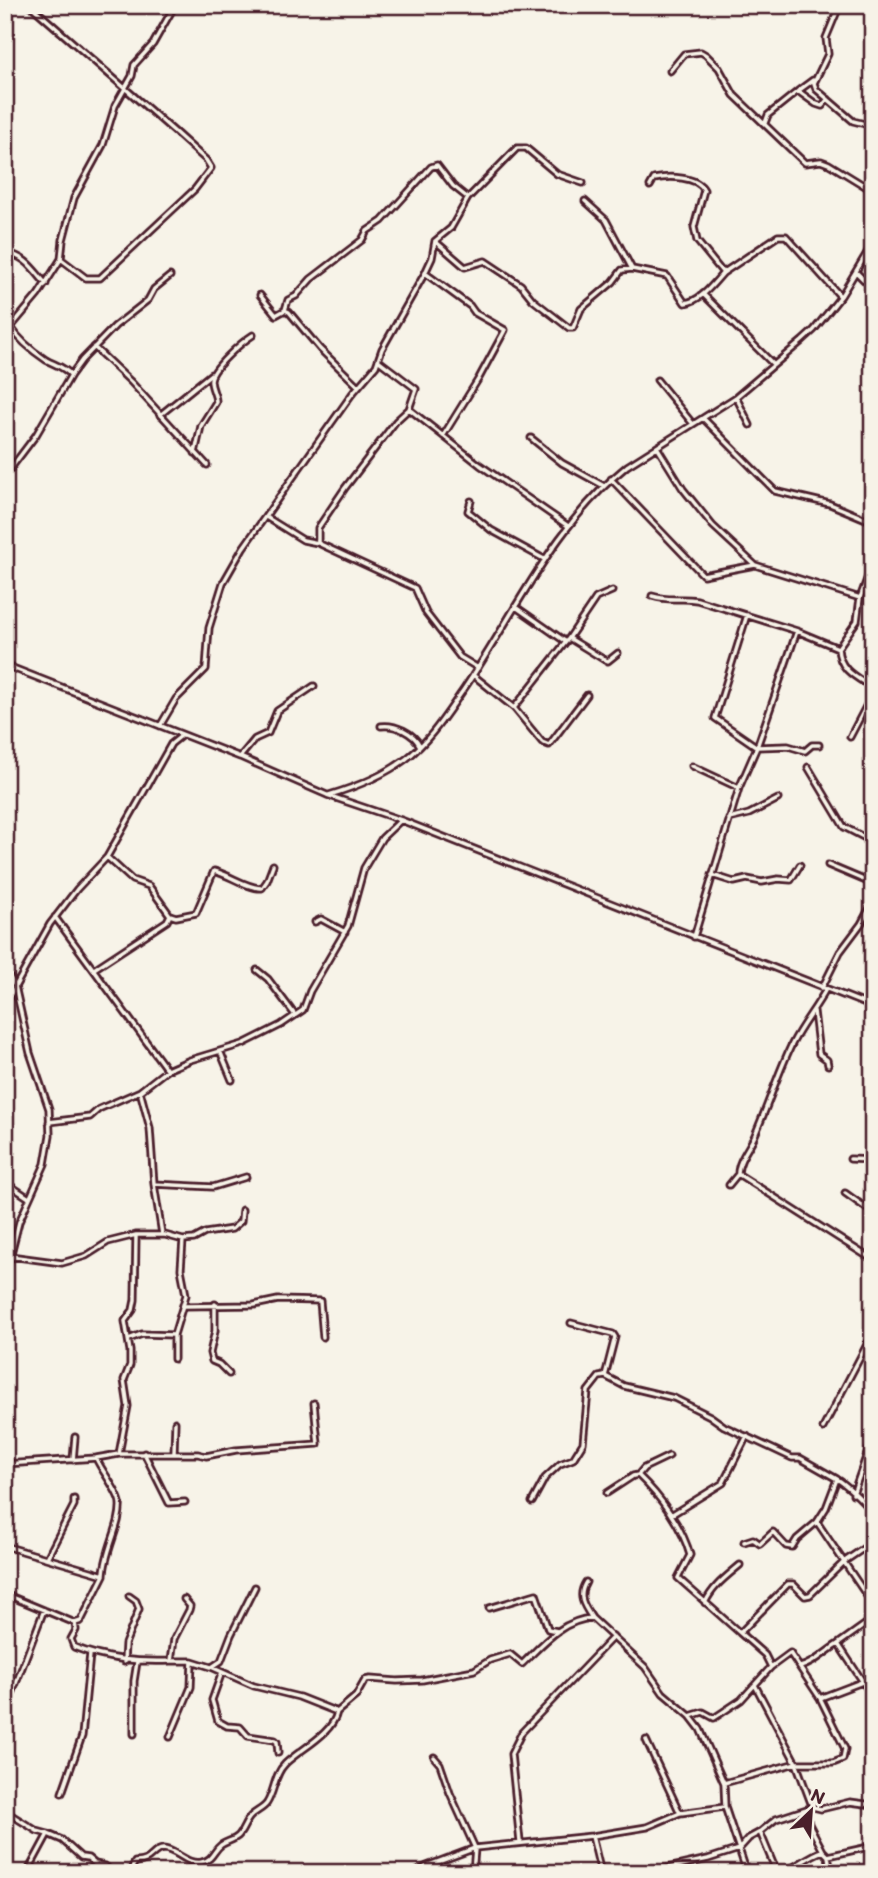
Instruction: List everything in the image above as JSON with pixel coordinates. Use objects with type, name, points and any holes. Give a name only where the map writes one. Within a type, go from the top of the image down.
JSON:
[{"type":"street","points":[[30,5],[176,132],[211,168],[195,189],[100,278],[86,278],[61,259]]},
{"type":"street","points":[[5,331],[46,284],[61,259],[74,198],[103,145],[115,106],[125,90],[134,65],[153,44],[175,5]]},
{"type":"street","points":[[765,123],[768,115],[815,79],[828,54],[826,38],[839,7],[832,5]]},
{"type":"street","points":[[670,71],[684,54],[701,52],[719,68],[734,95],[805,163],[821,161],[829,164],[873,191]]},
{"type":"street","points":[[815,79],[817,89],[853,121],[873,126]]},
{"type":"street","points":[[798,91],[822,106],[828,99]]},
{"type":"street","points":[[160,726],[176,699],[206,669],[209,628],[223,583],[243,548],[358,386],[376,366],[382,349],[425,273],[432,258],[435,241],[451,228],[468,198],[517,148],[522,147],[558,174],[583,183]]},
{"type":"street","points":[[260,295],[276,315],[285,310],[288,300],[362,240],[367,231],[382,221],[431,167],[437,165],[453,186],[468,198]]},
{"type":"street","points":[[650,186],[654,179],[663,177],[696,181],[702,186],[702,199],[694,227],[697,241],[723,273]]},
{"type":"street","points":[[585,201],[606,220],[632,268]]},
{"type":"street","points":[[435,241],[465,267],[485,261],[495,266],[571,329],[581,309],[613,282],[622,270],[632,268],[667,276],[685,303],[695,301],[723,273],[778,236],[786,236],[841,296]]},
{"type":"street","points":[[327,795],[355,787],[379,775],[407,758],[420,746],[473,676],[544,559],[568,526],[604,486],[657,446],[736,397],[814,330],[857,273],[873,243]]},
{"type":"street","points":[[5,252],[29,261],[46,284]]},
{"type":"street","points":[[425,273],[470,306],[475,313],[505,330],[443,436]]},
{"type":"street","points":[[857,273],[873,289]]},
{"type":"street","points":[[5,476],[36,435],[71,375],[94,347],[148,300],[154,289],[170,276]]},
{"type":"street","points":[[702,294],[774,364]]},
{"type":"street","points":[[285,310],[358,386]]},
{"type":"street","points":[[5,324],[31,348],[66,369],[71,375]]},
{"type":"street","points":[[160,415],[253,335]]},
{"type":"street","points":[[94,347],[131,382],[207,465]]},
{"type":"street","points":[[318,542],[318,528],[396,421],[409,409],[416,389],[378,360]]},
{"type":"street","points":[[195,453],[201,426],[216,402],[211,383],[212,373]]},
{"type":"street","points":[[657,380],[693,424]]},
{"type":"street","points":[[736,397],[750,425]]},
{"type":"street","points":[[409,409],[480,465],[568,526]]},
{"type":"street","points":[[703,418],[775,491],[830,504],[873,522]]},
{"type":"street","points":[[531,438],[562,463],[604,486]]},
{"type":"street","points":[[657,446],[683,489],[713,526],[755,565],[860,598]]},
{"type":"street","points":[[611,479],[703,576],[755,565]]},
{"type":"street","points":[[471,501],[468,511],[491,530],[544,559]]},
{"type":"street","points":[[266,517],[303,540],[318,542],[415,588],[425,613],[460,657],[478,668]]},
{"type":"street","points":[[850,737],[873,690],[846,670],[839,659],[838,648],[857,621],[860,598],[872,570]]},
{"type":"street","points":[[865,584],[873,587]]},
{"type":"street","points":[[514,708],[596,598],[612,591]]},
{"type":"street","points":[[652,596],[670,601],[684,598],[697,600],[797,631],[838,648]]},
{"type":"street","points":[[516,606],[567,640],[603,659],[608,661],[618,653]]},
{"type":"street","points":[[747,615],[715,718],[757,747],[788,746],[805,751],[813,745],[819,745]]},
{"type":"street","points":[[694,937],[739,788],[757,747],[797,631]]},
{"type":"street","points":[[5,665],[240,757],[327,795],[401,820],[873,1007]]},
{"type":"street","points":[[473,676],[514,708],[542,742],[549,745],[587,695]]},
{"type":"street","points":[[240,757],[256,739],[268,733],[277,711],[314,686]]},
{"type":"street","points":[[381,726],[394,727],[411,735],[420,746]]},
{"type":"street","points":[[171,731],[172,744]]},
{"type":"street","points":[[5,1005],[55,917],[107,857],[172,744],[181,735]]},
{"type":"street","points":[[692,766],[739,788]]},
{"type":"street","points":[[807,766],[844,827],[873,842]]},
{"type":"street","points":[[729,819],[749,814],[778,799]]},
{"type":"street","points":[[49,1122],[90,1117],[99,1109],[140,1091],[167,1070],[268,1032],[303,1010],[310,991],[345,932],[364,868],[382,838],[401,820]]},
{"type":"street","points":[[107,857],[132,880],[149,886],[170,915],[176,917],[196,913],[214,871],[255,888],[262,888],[272,865]]},
{"type":"street","points":[[712,875],[734,882],[747,879],[762,882],[791,880],[800,865]]},
{"type":"street","points":[[828,865],[873,884]]},
{"type":"street","points":[[729,1185],[738,1174],[738,1167],[755,1136],[791,1046],[803,1023],[814,1012],[840,952],[873,902]]},
{"type":"street","points":[[94,970],[167,921],[170,915]]},
{"type":"street","points":[[55,917],[167,1070]]},
{"type":"street","points":[[315,922],[321,919],[345,932]]},
{"type":"street","points":[[5,969],[15,986],[30,1053],[49,1109],[50,1135],[45,1164],[19,1222],[5,1277]]},
{"type":"street","points":[[257,970],[268,979],[295,1015]]},
{"type":"street","points":[[814,1012],[819,1054],[827,1060],[828,1065]]},
{"type":"street","points":[[220,1051],[232,1080]]},
{"type":"street","points":[[140,1091],[150,1128],[154,1184],[162,1235]]},
{"type":"street","points":[[850,1159],[873,1160]]},
{"type":"street","points":[[738,1174],[873,1260]]},
{"type":"street","points":[[154,1184],[213,1187],[246,1177]]},
{"type":"street","points":[[5,1182],[29,1198]]},
{"type":"street","points":[[845,1193],[873,1213]]},
{"type":"street","points":[[10,1256],[62,1263],[86,1256],[108,1242],[136,1235],[194,1239],[205,1233],[233,1229],[241,1221],[242,1210]]},
{"type":"street","points":[[119,1454],[128,1406],[124,1380],[130,1364],[125,1321],[133,1310],[135,1300],[136,1235]]},
{"type":"street","points":[[174,1359],[174,1335],[186,1295],[181,1269],[183,1240]]},
{"type":"street","points":[[184,1306],[254,1305],[278,1300],[320,1301],[323,1337]]},
{"type":"street","points":[[215,1304],[215,1331],[210,1353],[212,1361],[229,1374]]},
{"type":"street","points":[[571,1323],[613,1334],[615,1337],[605,1376]]},
{"type":"street","points":[[823,1428],[873,1333]]},
{"type":"street","points":[[129,1340],[142,1334],[174,1335]]},
{"type":"street","points":[[531,1503],[545,1478],[560,1464],[573,1459],[583,1443],[588,1391],[599,1377],[605,1376],[624,1386],[674,1398],[724,1426],[792,1458],[800,1458],[849,1486],[853,1494],[873,1512]]},
{"type":"street","points":[[5,1464],[144,1453],[206,1456],[236,1450],[318,1444],[314,1403]]},
{"type":"street","points":[[174,1453],[175,1422]]},
{"type":"street","points":[[671,1515],[723,1483],[747,1436]]},
{"type":"street","points":[[74,1460],[75,1437]]},
{"type":"street","points":[[853,1494],[873,1437]]},
{"type":"street","points":[[144,1453],[169,1503],[185,1503]]},
{"type":"street","points":[[607,1493],[669,1456]]},
{"type":"street","points":[[6,1596],[75,1623],[81,1621],[104,1575],[120,1502],[96,1458]]},
{"type":"street","points":[[638,1475],[671,1515],[687,1542],[690,1555],[678,1578],[765,1655],[771,1667]]},
{"type":"street","points":[[744,1542],[753,1539],[760,1544],[773,1532],[789,1548],[817,1522],[826,1508],[837,1479]]},
{"type":"street","points":[[47,1558],[74,1505],[74,1499]]},
{"type":"street","points":[[817,1522],[873,1605]]},
{"type":"street","points":[[740,1633],[788,1584],[793,1584],[805,1596],[810,1595],[845,1561],[873,1542]]},
{"type":"street","points":[[5,1546],[104,1575]]},
{"type":"street","points":[[705,1603],[723,1577],[740,1565]]},
{"type":"street","points":[[586,1582],[581,1589],[582,1603],[592,1618],[645,1667],[663,1693],[690,1716],[700,1729],[713,1753],[724,1783],[725,1807],[747,1873]]},
{"type":"street","points":[[211,1667],[221,1661],[255,1587]]},
{"type":"street","points":[[489,1608],[536,1594],[548,1629],[554,1632],[592,1618]]},
{"type":"street","points":[[124,1662],[125,1644],[139,1609],[136,1601],[129,1596]]},
{"type":"street","points":[[171,1661],[174,1639],[190,1606],[184,1599]]},
{"type":"street","points":[[7,1707],[44,1610]]},
{"type":"street","points":[[800,1667],[808,1665],[873,1619]]},
{"type":"street","points":[[75,1623],[76,1630],[71,1644],[90,1654],[124,1662],[192,1661],[254,1686],[299,1697],[337,1712]]},
{"type":"street","points":[[129,1873],[135,1862],[147,1861],[164,1849],[197,1863],[203,1862],[212,1857],[222,1844],[238,1837],[247,1820],[265,1806],[284,1764],[314,1742],[336,1718],[337,1712],[355,1696],[365,1680],[422,1680],[474,1670],[490,1660],[510,1654],[522,1664],[536,1648],[559,1630]]},
{"type":"street","points":[[520,1842],[511,1754],[522,1732],[613,1637]]},
{"type":"street","points":[[838,1644],[873,1698]]},
{"type":"street","points":[[690,1716],[703,1712],[714,1718],[741,1700],[771,1667],[790,1653],[820,1699],[845,1749],[842,1759],[833,1763],[796,1763],[724,1783]]},
{"type":"street","points":[[62,1793],[82,1735],[90,1654]]},
{"type":"street","points":[[170,1737],[191,1687],[192,1661]]},
{"type":"street","points":[[134,1734],[134,1681],[137,1662]]},
{"type":"street","points":[[222,1672],[212,1700],[218,1721],[243,1729],[248,1736],[275,1740],[278,1754]]},
{"type":"street","points":[[820,1699],[862,1682],[873,1674]]},
{"type":"street","points":[[755,1685],[796,1763],[813,1807]]},
{"type":"street","points":[[646,1740],[680,1813]]},
{"type":"street","points":[[434,1757],[440,1764],[475,1847],[473,1873]]},
{"type":"street","points":[[646,1873],[739,1849],[749,1838],[776,1819],[813,1807],[821,1809],[850,1802],[873,1805]]},
{"type":"street","points":[[415,1873],[475,1847],[592,1836],[647,1827],[680,1813],[725,1807]]},
{"type":"street","points":[[806,1810],[809,1824],[828,1856],[831,1873]]},
{"type":"street","points":[[5,1811],[37,1831],[62,1840],[81,1857],[105,1866],[114,1873]]},
{"type":"street","points":[[760,1832],[777,1873]]},
{"type":"street","points":[[27,1873],[48,1834]]},
{"type":"street","points":[[592,1836],[601,1873]]},
{"type":"street","points":[[736,1840],[749,1838]]},
{"type":"street","points":[[828,1856],[873,1846]]},
{"type":"street","points":[[783,1873],[823,1851]]}]
